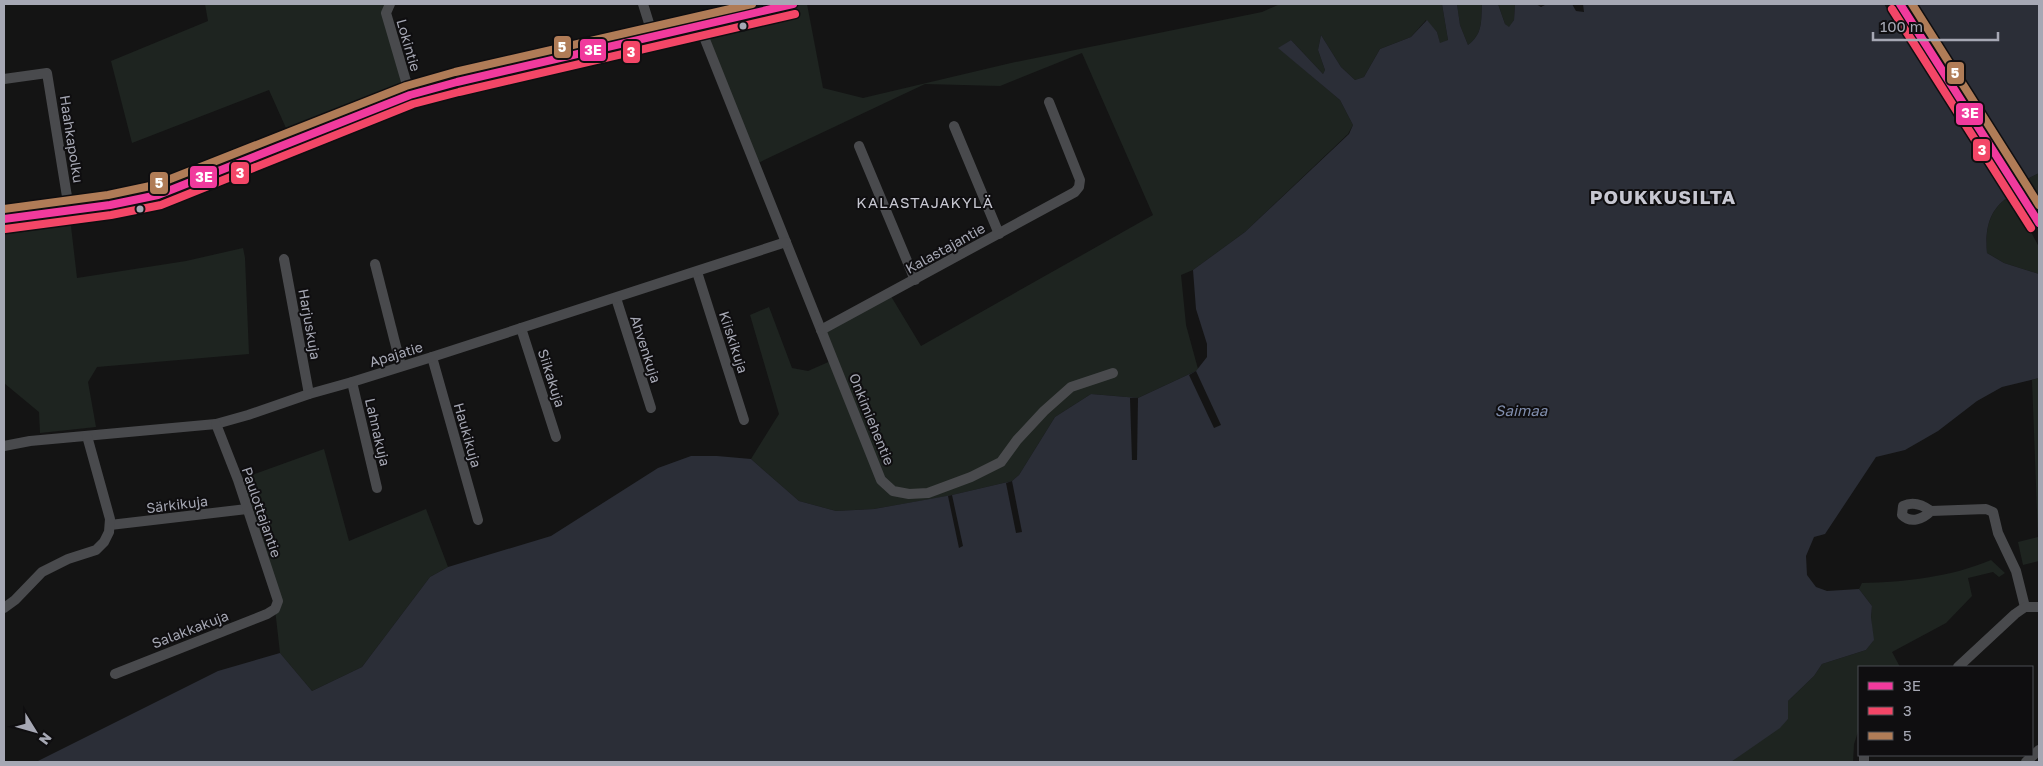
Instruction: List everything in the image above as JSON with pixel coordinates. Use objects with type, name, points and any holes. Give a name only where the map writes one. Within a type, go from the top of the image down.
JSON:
[{"type":"street","name":"Lokintie","points":[[390,4],[386,13],[410,95]]},
{"type":"street","points":[[643,4],[653,36]]},
{"type":"street","points":[[4,219],[158,196],[410,95],[793,4]]},
{"type":"street","points":[[1900,4],[1979,128],[2035,207],[2039,223]]},
{"type":"street","name":"Onkimiehentie","points":[[700,27],[881,480],[893,491],[909,494],[928,493],[971,477],[1001,462],[1017,440],[1044,410],[1070,387],[1113,373]]},
{"type":"street","name":"Haahkapolku","points":[[4,79],[47,73],[69,210]]},
{"type":"street","name":"Kalastajantie","points":[[821,330],[1075,192],[1079,187],[1080,180],[1049,102]]},
{"type":"street","points":[[954,126],[999,234]]},
{"type":"street","points":[[859,146],[915,280]]},
{"type":"street","name":"Apajatie","points":[[4,446],[216,424],[432,357],[786,242]]},
{"type":"street","name":"Harjuskuja","points":[[284,259],[309,394]]},
{"type":"street","points":[[375,264],[401,366]]},
{"type":"street","name":"Kiiskikuja","points":[[697,272],[744,420]]},
{"type":"street","name":"Ahvenkuja","points":[[616,298],[651,408]]},
{"type":"street","name":"Siikakuja","points":[[522,328],[556,436]]},
{"type":"street","name":"Haukikuja","points":[[432,357],[478,520]]},
{"type":"street","name":"Lahnakuja","points":[[352,382],[377,488]]},
{"type":"street","name":"Paulottajantie","points":[[216,424],[278,601],[275,609]]},
{"type":"street","points":[[4,608],[15,600],[42,572],[68,559],[96,550],[104,542],[110,525],[110,519],[87,436]]},
{"type":"street","points":[[1931,512],[1986,509],[1993,512],[1998,533],[2016,571],[2025,607]]},
{"type":"street","name":"Särkikuja","points":[[110,525],[247,510]]},
{"type":"street","points":[[1959,666],[2015,614],[2025,607],[2039,608]]},
{"type":"street","name":"Salakkakuja","points":[[115,674],[267,614],[275,609]]},
{"type":"shaded area","points":[[205,4],[390,4],[386,13],[406,92],[290,137],[269,90],[132,143],[111,61],[208,21]]},
{"type":"shaded area","points":[[793,4],[807,4],[823,88],[863,98],[1011,63],[1262,12],[1280,4],[1442,4],[1448,40],[1440,44],[1437,32],[1426,20],[1411,37],[1380,49],[1364,77],[1355,80],[1341,67],[1321,35],[1318,50],[1325,70],[1323,74],[1291,40],[1279,48],[1340,100],[1353,125],[1348,134],[1245,232],[1193,270],[1181,275],[1186,325],[1198,369],[1196,371],[1138,398],[1091,394],[1055,417],[1019,475],[1012,481],[948,496],[874,509],[836,511],[799,501],[751,459],[779,414],[750,315],[769,307],[792,368],[808,371],[833,360],[821,330],[889,293],[921,346],[1153,215],[1082,53],[1000,86],[925,84],[758,163],[700,27]]},
{"type":"shaded area","points":[[1457,4],[1482,4],[1479,32],[1468,45],[1460,25]]},
{"type":"shaded area","points":[[1498,4],[1515,4],[1514,20],[1509,28],[1505,24]]},
{"type":"shaded area","points":[[2039,173],[2039,197],[2034,197],[2025,180]]},
{"type":"shaded area","points":[[2007,198],[2015,202],[2039,247],[2039,274],[2004,263],[1987,253],[1987,229],[1989,222],[1996,209]]},
{"type":"shaded area","points":[[69,209],[77,278],[186,261],[243,248],[249,354],[97,367],[88,382],[96,427],[40,433],[39,412],[4,383],[4,219]]},
{"type":"shaded area","points":[[2039,378],[2039,561],[2023,565],[2018,542],[2038,537],[2032,380]]},
{"type":"shaded area","points":[[324,449],[349,541],[426,509],[448,567],[430,577],[362,667],[312,691],[280,653],[275,609],[278,601],[238,480]]},
{"type":"shaded area","points":[[1991,560],[2005,573],[1999,577],[1993,572],[1968,578],[1972,596],[1946,623],[1892,652],[1899,666],[1858,666],[1858,732],[1854,744],[1853,762],[1731,762],[1788,719],[1788,701],[1814,676],[1822,664],[1866,650],[1873,641],[1872,606],[1859,589],[1862,583],[1928,578],[1976,566]]},
{"type":"water","name":"Saimaa","points":[[1442,4],[1457,4],[1460,25],[1468,45],[1479,32],[1482,4],[1498,4],[1505,24],[1509,27],[1514,20],[1515,4],[1536,4],[1541,7],[1547,4],[1572,4],[1576,11],[1584,12],[1583,4],[1884,4],[1949,106],[1969,94],[1911,4],[2039,4],[2039,173],[2025,180],[1985,121],[1966,135],[2007,198],[1996,209],[1989,222],[1987,229],[1987,253],[2004,263],[2039,274],[2039,378],[2002,387],[1977,401],[1938,431],[1905,450],[1876,457],[1825,534],[1814,537],[1806,556],[1807,575],[1816,587],[1827,591],[1859,589],[1872,606],[1871,617],[1874,640],[1866,650],[1822,664],[1814,676],[1788,701],[1788,719],[1780,728],[1731,762],[36,762],[218,671],[280,653],[312,691],[362,667],[430,577],[448,567],[551,536],[658,468],[691,456],[751,459],[799,501],[836,511],[874,509],[952,495],[1012,481],[1019,475],[1055,417],[1091,394],[1138,398],[1196,371],[1207,357],[1207,344],[1196,309],[1193,270],[1245,232],[1349,134],[1353,125],[1340,100],[1278,48],[1291,40],[1323,74],[1325,70],[1318,50],[1321,35],[1341,67],[1355,80],[1364,77],[1380,49],[1411,37],[1427,20],[1437,32],[1440,43],[1448,40]]},
{"type":"pier","points":[[1196,371],[1221,425],[1214,428],[1189,375]]},
{"type":"pier","points":[[1130,398],[1138,398],[1137,460],[1132,460]]},
{"type":"pier","points":[[1012,481],[1022,532],[1016,533],[1006,483]]},
{"type":"pier","points":[[952,495],[963,546],[959,548],[948,496]]},
{"type":"transit line","name":"5","points":[[4,209],[108,195],[155,185],[406,86],[455,72],[752,4]]},
{"type":"transit line","name":"3E","points":[[4,219],[110,205],[158,195],[410,95],[457,82],[793,4]]},
{"type":"transit line","name":"3E","points":[[1900,4],[2039,223]]},
{"type":"transit line","name":"5","points":[[1912,4],[2039,205]]},
{"type":"transit line","name":"3","points":[[1892,9],[2031,228]]},
{"type":"transit line","name":"3","points":[[5,229],[111,215],[161,205],[413,104],[795,14]]},
{"type":"district","name":"POUKKUSILTA","points":[[1663,196]]},
{"type":"district","name":"KALASTAJAKYLÄ","points":[[925,202]]}]
